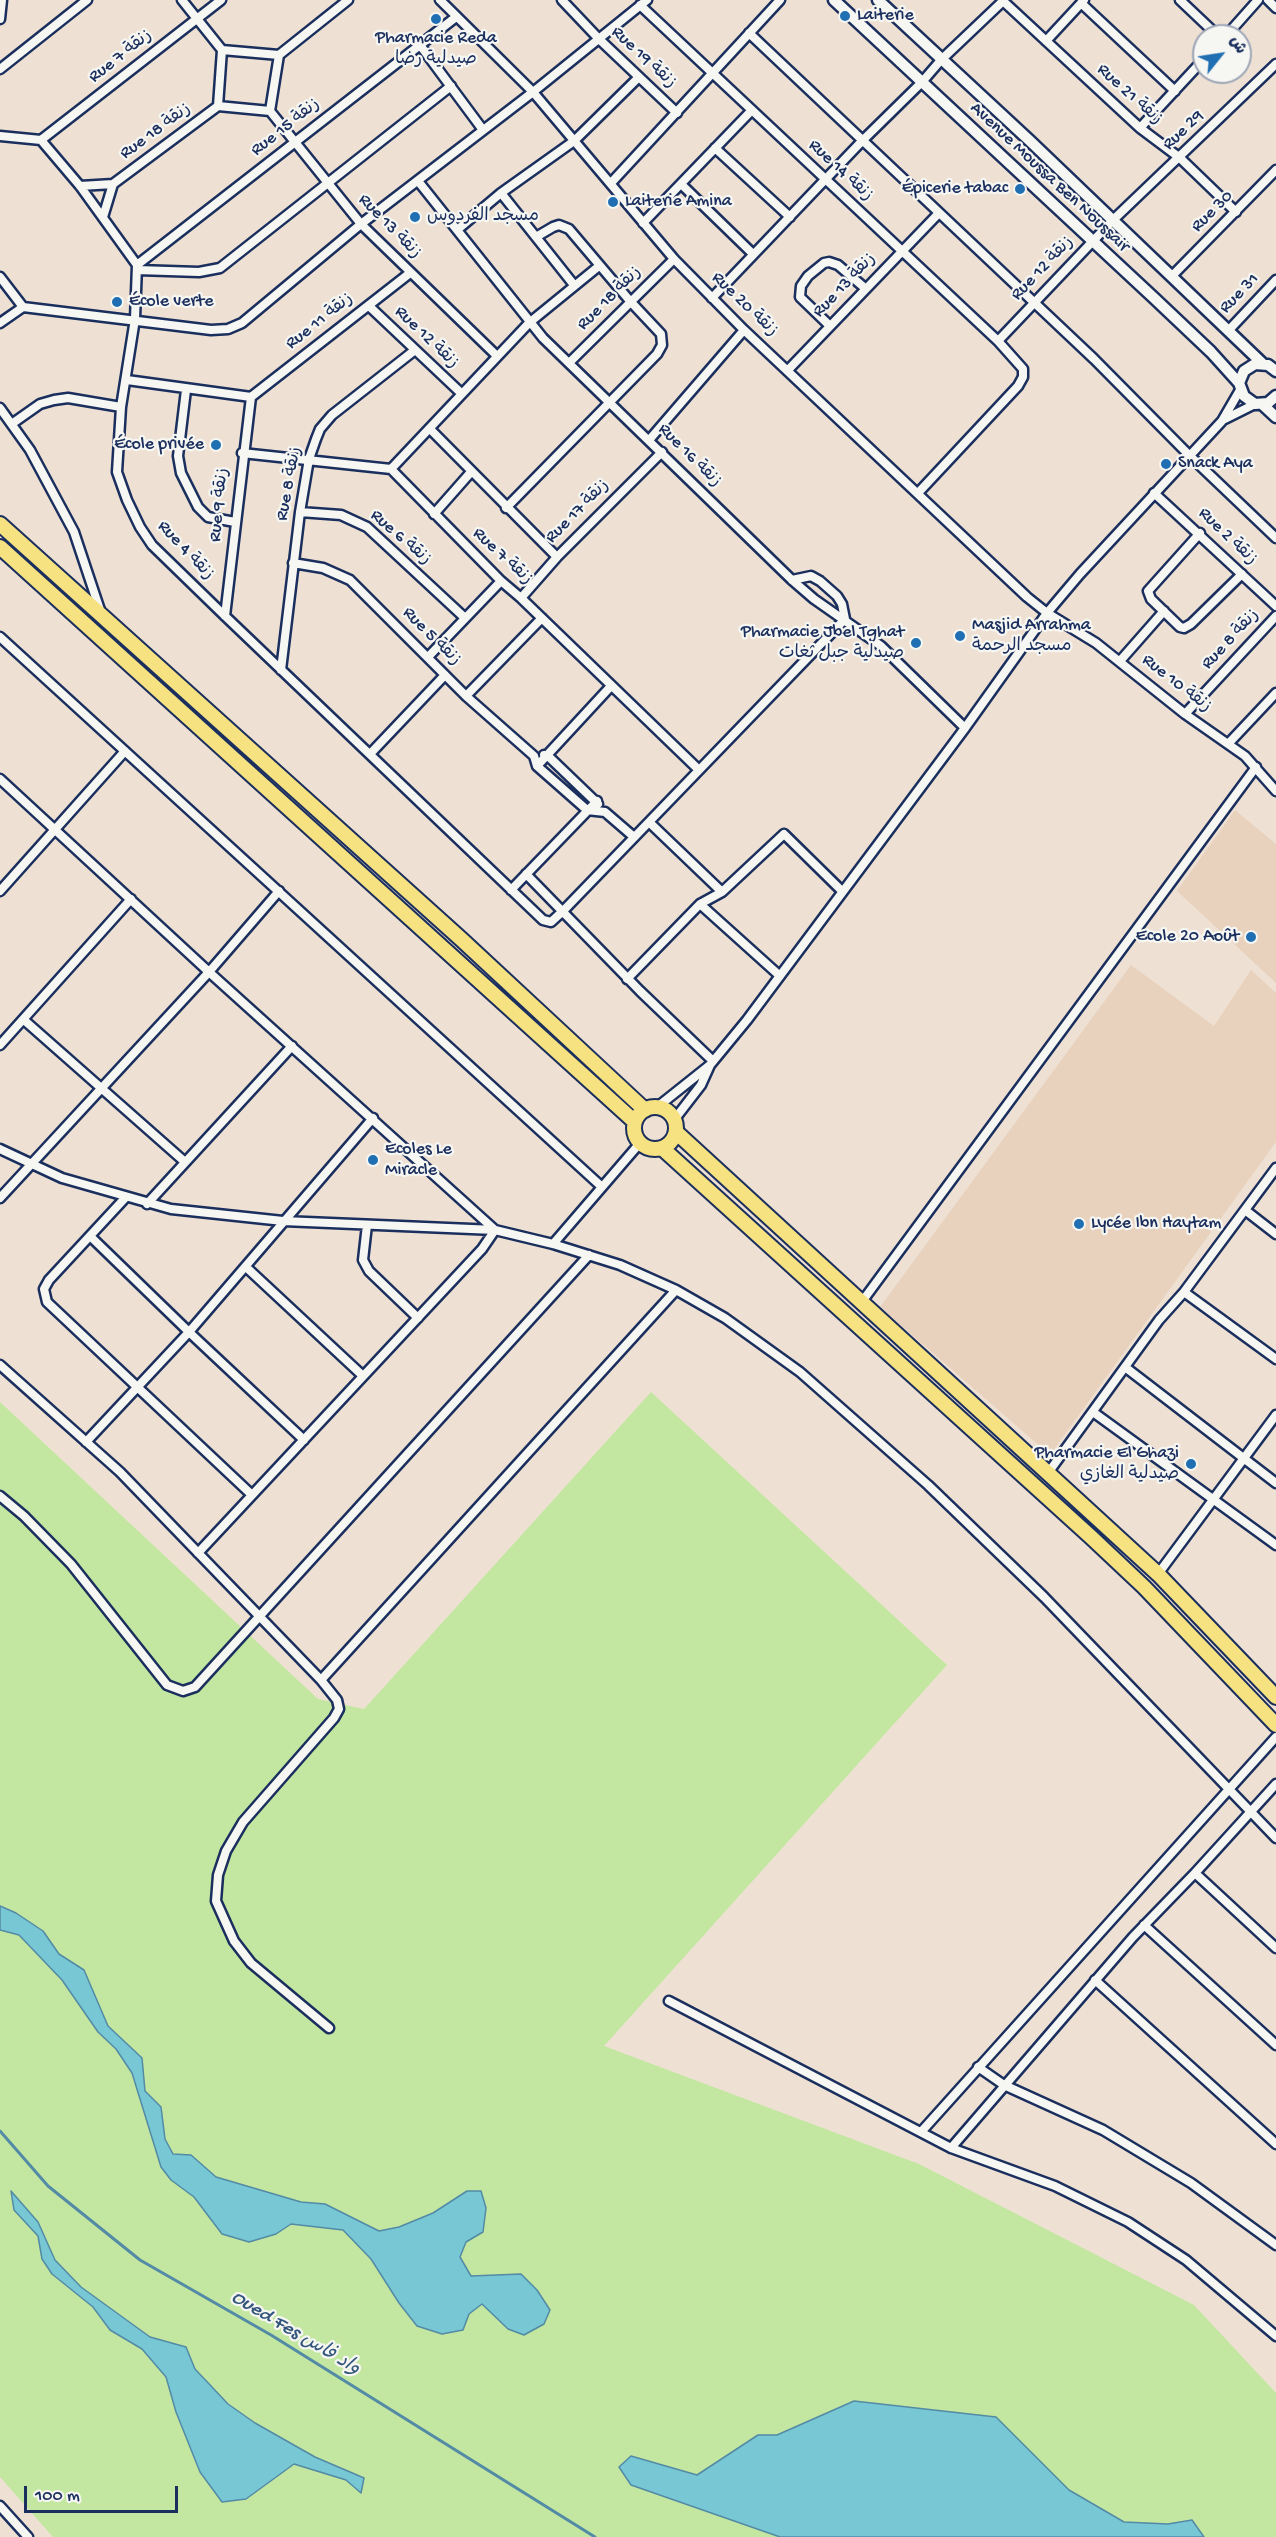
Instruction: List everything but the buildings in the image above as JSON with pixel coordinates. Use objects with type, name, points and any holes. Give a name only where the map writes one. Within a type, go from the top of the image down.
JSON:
[{"type":"main road","points":[[0,524],[650,1109],[667,1111],[675,1126],[861,1303],[1158,1574],[1276,1696]]},
{"type":"main road","points":[[0,547],[635,1122]]},
{"type":"main road","points":[[650,1109],[635,1122],[634,1130],[640,1143],[654,1149],[662,1148],[668,1145],[675,1126]]},
{"type":"main road","points":[[662,1148],[1090,1537],[1159,1602],[1276,1725]]},
{"type":"street","points":[[0,19],[3,0]]},
{"type":"street","points":[[0,69],[87,0]]},
{"type":"street","points":[[182,0],[222,50],[218,106],[270,111],[279,55],[348,0]]},
{"type":"street","name":"Rue 7 زنقة","points":[[41,140],[221,0]]},
{"type":"street","name":"Rue 20 زنقة","points":[[440,0],[533,92],[674,259],[712,298],[1027,597],[1047,613]]},
{"type":"street","name":"Rue 19 زنقة","points":[[562,0],[599,39],[677,113]]},
{"type":"street","points":[[611,183],[780,0]]},
{"type":"street","name":"Avenue Moussa Ben Noussair","points":[[834,0],[1211,352],[1240,387],[1248,401],[1258,404]]},
{"type":"street","name":"Avenue Moussa Ben Noussair","points":[[878,0],[1030,141],[1262,363],[1276,371]]},
{"type":"street","points":[[712,298],[862,141],[1002,0]]},
{"type":"street","name":"Rue 21 زنقة","points":[[1002,0],[1140,128],[1180,158],[1236,212]]},
{"type":"street","points":[[1180,0],[1205,24]]},
{"type":"street","points":[[1237,24],[1258,0]]},
{"type":"street","points":[[1268,0],[1276,8]]},
{"type":"street","points":[[1046,41],[1082,2],[1175,91]]},
{"type":"street","points":[[0,323],[23,307],[211,330],[228,329],[242,323],[361,224],[533,92],[643,3]]},
{"type":"street","name":"Rue 14 زنقة","points":[[643,3],[825,180],[998,341],[1023,369],[1023,377],[1018,386],[918,493]]},
{"type":"street","name":"Rue 15 زنقة","points":[[137,268],[295,141],[456,17]]},
{"type":"street","points":[[749,33],[1094,359],[1189,455],[1276,538]]},
{"type":"street","points":[[420,45],[483,130]]},
{"type":"street","points":[[222,50],[279,55]]},
{"type":"street","name":"Rue 29","points":[[1112,221],[1276,64]]},
{"type":"street","points":[[1140,128],[1192,72]]},
{"type":"street","points":[[458,230],[501,193],[574,141],[639,77]]},
{"type":"street","points":[[0,136],[41,140],[80,186],[137,268],[200,272],[220,268],[451,86]]},
{"type":"street","name":"Rue 18 زنقة","points":[[80,186],[113,184],[218,106]]},
{"type":"street","points":[[644,224],[752,110]]},
{"type":"street","name":"Rue 13 زنقة","points":[[270,111],[361,224],[496,355]]},
{"type":"street","points":[[715,148],[790,217]]},
{"type":"street","name":"Rue 30","points":[[1172,276],[1276,170]]},
{"type":"street","name":"Rue 16 زنقة","points":[[418,181],[529,323],[792,580],[814,599],[881,646],[965,728]]},
{"type":"street","name":"Rue 18 زنقة","points":[[102,217],[113,184]]},
{"type":"street","points":[[681,184],[753,254]]},
{"type":"street","points":[[501,193],[574,285]]},
{"type":"street","name":"Rue 13 زنقة","points":[[788,370],[938,214]]},
{"type":"street","name":"Rue 12 زنقة","points":[[998,341],[1112,221]]},
{"type":"street","points":[[506,508],[657,354],[662,345],[661,334],[599,266],[569,229],[559,225],[536,237]]},
{"type":"street","name":"Rue 18 زنقة","points":[[569,363],[674,259]]},
{"type":"street","points":[[830,326],[800,297],[801,286],[808,276],[824,263],[829,262],[838,265],[866,289]]},
{"type":"street","points":[[242,453],[391,469],[496,355],[529,323],[599,266]]},
{"type":"street","name":"Rue 4 زنقة","points":[[137,268],[135,319],[121,407],[117,472],[135,518],[152,545],[543,920],[551,922],[563,911]]},
{"type":"street","name":"Rue 11 زنقة","points":[[251,397],[410,273]]},
{"type":"street","points":[[0,277],[23,307]]},
{"type":"street","name":"Rue 31","points":[[1228,331],[1276,280]]},
{"type":"street","name":"Rue 12 زنقة","points":[[369,306],[460,393]]},
{"type":"street","points":[[650,440],[744,330]]},
{"type":"street","name":"Rue 8 زنقة","points":[[281,670],[300,512],[309,459],[320,429],[332,415],[415,350]]},
{"type":"street","points":[[675,1126],[712,1063],[780,976],[965,728],[1047,613],[1222,421],[1240,387],[1240,377],[1249,366],[1262,363]]},
{"type":"street","points":[[126,380],[186,390],[251,397]]},
{"type":"street","points":[[186,390],[178,456],[181,473],[198,507],[208,517],[235,522]]},
{"type":"street","points":[[1222,421],[1276,396]]},
{"type":"street","name":"Rue 9 زنقة","points":[[225,616],[242,453],[251,397]]},
{"type":"street","points":[[13,423],[40,405],[54,400],[68,398],[121,407]]},
{"type":"street","points":[[1258,404],[1276,417]]},
{"type":"street","points":[[0,408],[13,423],[30,450],[74,532],[102,614]]},
{"type":"street","points":[[430,429],[557,557]]},
{"type":"street","name":"Rue 17 زنقة","points":[[521,598],[557,557],[662,452]]},
{"type":"street","name":"Rue 7 زنقة","points":[[391,469],[501,581],[699,770]]},
{"type":"street","points":[[434,514],[471,472]]},
{"type":"street","name":"Rue 2 زنقة","points":[[1154,493],[1200,533],[1276,606]]},
{"type":"street","name":"Rue 6 زنقة","points":[[300,512],[341,516],[367,527],[465,618]]},
{"type":"street","points":[[1200,533],[1150,587],[1149,596],[1180,627],[1188,627],[1242,574]]},
{"type":"street","name":"Rue 5 زنقة","points":[[293,563],[323,568],[350,580],[466,696],[534,756]]},
{"type":"street","points":[[563,911],[845,619],[844,610],[837,596],[820,581],[811,576],[792,580]]},
{"type":"street","points":[[429,657],[501,581]]},
{"type":"street","points":[[1120,661],[1164,611]]},
{"type":"street","name":"Rue 10 زنقة","points":[[1047,613],[1096,643],[1185,714],[1228,744],[1256,766],[1276,791]]},
{"type":"street","name":"Rue 8 زنقة","points":[[1185,714],[1276,616]]},
{"type":"street","points":[[466,696],[542,618]]},
{"type":"street","points":[[0,638],[602,1187]]},
{"type":"street","points":[[370,754],[445,675]]},
{"type":"street","points":[[537,766],[611,686]]},
{"type":"street","points":[[1228,744],[1276,693]]},
{"type":"street","points":[[0,891],[125,751]]},
{"type":"street","points":[[587,810],[537,766],[534,756],[547,755],[634,837]]},
{"type":"street","points":[[861,1303],[1256,766]]},
{"type":"street","points":[[0,778],[209,972],[495,1230]]},
{"type":"street","points":[[511,890],[587,810],[598,805]]},
{"type":"street","points":[[649,822],[722,892]]},
{"type":"street","points":[[627,979],[700,904],[722,892],[784,834],[842,891]]},
{"type":"street","points":[[526,874],[712,1063]]},
{"type":"street","points":[[0,1198],[209,972],[279,891]]},
{"type":"street","points":[[0,1045],[131,899]]},
{"type":"street","points":[[700,904],[780,976]]},
{"type":"street","points":[[24,1020],[184,1162]]},
{"type":"street","points":[[147,1204],[292,1046]]},
{"type":"street","points":[[650,1109],[712,1063]]},
{"type":"street","points":[[86,1442],[189,1332],[373,1118]]},
{"type":"street","points":[[553,1244],[640,1143]]},
{"type":"street","points":[[0,1149],[62,1178],[147,1204],[217,1216],[283,1221],[495,1230],[553,1244],[627,1267],[676,1290],[725,1318],[800,1372],[928,1485],[1044,1597],[1276,1838]]},
{"type":"street","points":[[1048,1473],[1159,1320],[1184,1292],[1276,1168]]},
{"type":"street","points":[[126,1197],[49,1280],[44,1289],[47,1302],[252,1495]]},
{"type":"street","points":[[1245,1210],[1276,1234]]},
{"type":"street","points":[[367,1225],[363,1260],[369,1271],[418,1318]]},
{"type":"street","points":[[198,1553],[482,1249],[495,1230]]},
{"type":"street","points":[[90,1236],[304,1440]]},
{"type":"street","points":[[0,1496],[24,1516],[71,1564],[167,1685],[183,1691],[201,1682],[589,1255]]},
{"type":"street","points":[[246,1267],[363,1376]]},
{"type":"street","points":[[321,1680],[676,1290]]},
{"type":"street","points":[[1184,1292],[1276,1359]]},
{"type":"street","points":[[0,1365],[120,1472],[321,1680],[337,1700],[339,1709],[334,1718],[243,1822],[226,1851],[218,1875],[216,1901],[234,1941],[251,1963],[329,2028]]},
{"type":"street","points":[[1125,1368],[1276,1483]]},
{"type":"street","points":[[1094,1412],[1276,1545]]},
{"type":"street","points":[[1158,1574],[1276,1415]]},
{"type":"street","points":[[921,2132],[1276,1737]]},
{"type":"street","points":[[951,2148],[1144,1925],[1276,1784]]},
{"type":"street","points":[[1195,1873],[1276,1948]]},
{"type":"street","points":[[1144,1925],[1276,2045]]},
{"type":"street","points":[[1095,1980],[1276,2144]]},
{"type":"street","points":[[669,2001],[951,2148],[1055,2186],[1128,2222],[1186,2260],[1276,2336]]},
{"type":"street","points":[[978,2067],[1004,2085],[1103,2130],[1191,2183],[1276,2245]]},
{"type":"street","points":[[0,2506],[28,2537]]},
{"type":"shaded area","name":"Ecole 20 Août","points":[[1235,810],[1276,844],[1276,983],[1177,891]]},
{"type":"shaded area","name":"Lycée Ibn Haytam","points":[[1131,965],[1214,1026],[1251,970],[1276,993],[1276,1142],[1050,1455],[880,1307]]},
{"type":"green space","points":[[651,1392],[947,1665],[604,2046],[919,2164],[1194,2305],[1276,2393],[1276,2537],[53,2537],[0,2477],[0,1402],[318,1699],[364,1709]]},
{"type":"water","points":[[0,1906],[16,1913],[43,1931],[59,1954],[84,1970],[108,2026],[142,2058],[145,2091],[161,2107],[165,2139],[173,2154],[191,2155],[216,2177],[301,2202],[325,2204],[379,2231],[399,2227],[433,2213],[467,2191],[481,2191],[486,2208],[483,2232],[466,2242],[460,2257],[471,2276],[521,2274],[537,2290],[550,2310],[544,2324],[524,2335],[508,2329],[482,2304],[469,2314],[463,2330],[442,2334],[417,2326],[399,2303],[371,2259],[343,2230],[291,2224],[276,2234],[249,2242],[222,2234],[194,2197],[171,2180],[161,2167],[132,2073],[116,2049],[98,2032],[62,1980],[19,1935],[0,1930]]},
{"type":"water","points":[[11,2191],[38,2222],[55,2260],[81,2287],[150,2337],[186,2347],[195,2369],[228,2404],[255,2423],[315,2457],[364,2478],[361,2493],[346,2480],[294,2464],[246,2499],[222,2502],[200,2472],[176,2412],[166,2377],[142,2349],[110,2330],[93,2307],[52,2274],[42,2259],[38,2236],[14,2210]]},
{"type":"water","points":[[854,2401],[996,2417],[1069,2490],[1124,2522],[1168,2524],[1192,2520],[1204,2537],[780,2537],[631,2485],[619,2467],[631,2456],[697,2475],[758,2435],[777,2435]]},
{"type":"waterway","name":"Oued Fes واد فاس","points":[[0,2131],[48,2186],[140,2260],[271,2335],[595,2537]]},
{"type":"place","name":"Laiterie","points":[[845,16]]},
{"type":"place","name":"Pharmacie Reda صيدلية رضا","points":[[436,19]]},
{"type":"place","name":"Épicerie tabac","points":[[1020,189]]},
{"type":"place","name":"Laiterie Amina","points":[[613,202]]},
{"type":"place","name":"مسجد الفردوس","points":[[415,217]]},
{"type":"place","name":"École verte","points":[[117,302]]},
{"type":"place","name":"École privée","points":[[216,445]]},
{"type":"place","name":"Snack Aya","points":[[1166,464]]},
{"type":"place","name":"Masjid Arrahma مسجد الرحمة","points":[[960,636]]},
{"type":"place","name":"Pharmacie Jbel Tghat صيدلية جبل ثغات","points":[[916,643]]},
{"type":"place","name":"Ecole 20 Août","points":[[1251,937]]},
{"type":"place","name":"Ecoles Le Miracle","points":[[373,1160]]},
{"type":"place","name":"Lycée Ibn Haytam","points":[[1079,1224]]},
{"type":"place","name":"Pharmacie El Ghazi صيدلية الغازي","points":[[1191,1464]]}]
